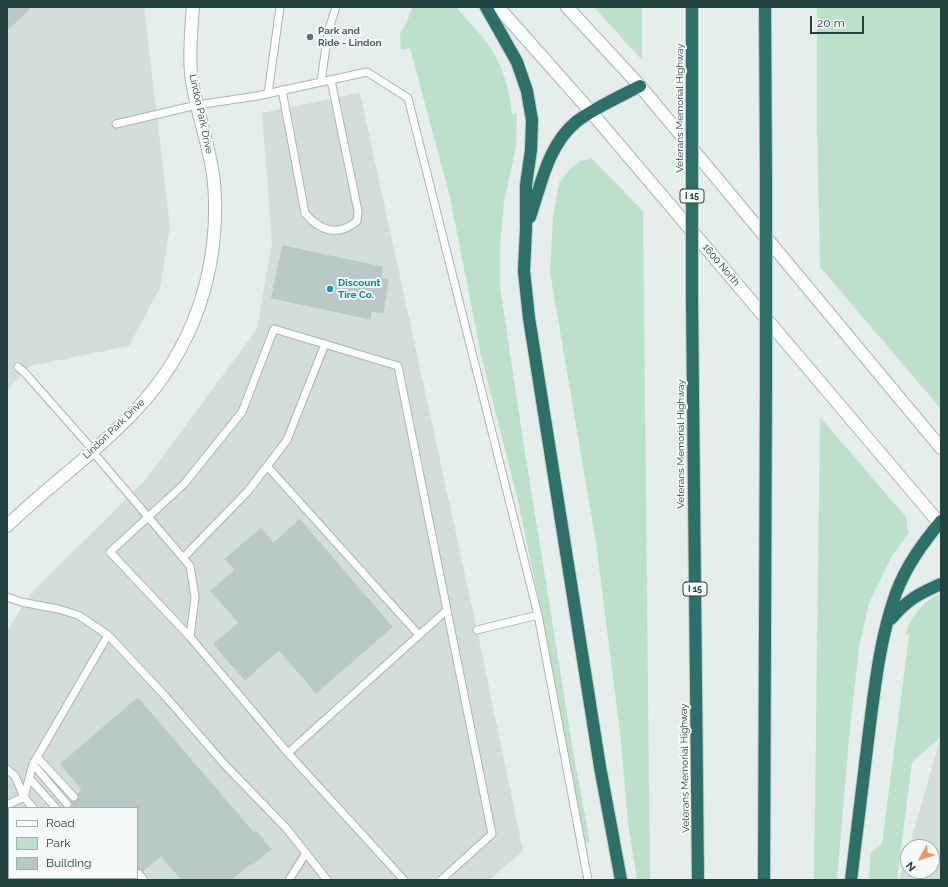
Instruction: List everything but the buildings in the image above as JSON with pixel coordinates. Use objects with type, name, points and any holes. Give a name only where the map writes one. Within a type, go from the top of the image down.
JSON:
[{"type":"highway","points":[[486,7],[517,62],[527,91],[532,120],[531,150],[526,185],[524,271],[528,318],[599,759],[621,880]]},
{"type":"highway","name":"Veterans Memorial Highway","points":[[692,7],[692,298],[698,880]]},
{"type":"highway","points":[[764,880],[766,381],[765,7]]},
{"type":"highway","points":[[526,228],[548,164],[560,140],[576,122],[591,112],[640,86]]},
{"type":"highway","points":[[851,880],[879,659],[886,625],[897,592],[908,567],[922,544],[940,523]]},
{"type":"highway","points":[[886,625],[902,606],[915,596],[941,584]]},
{"type":"main road","name":"Lindon Park Drive","points":[[7,526],[93,451],[134,412],[157,386],[177,357],[192,327],[209,273],[214,243],[216,210],[214,181],[210,156],[191,74],[190,44],[193,7]]},
{"type":"main road","name":"1600 North","points":[[498,7],[591,112],[940,523]]},
{"type":"main road","points":[[567,7],[640,86],[941,448]]},
{"type":"lane","points":[[268,94],[280,7]]},
{"type":"lane","points":[[322,82],[328,32],[336,7]]},
{"type":"lane","points":[[116,124],[197,105],[268,94],[367,72],[408,98],[538,615],[588,880]]},
{"type":"lane","points":[[282,90],[305,213],[316,225],[333,230],[346,229],[357,221],[358,211],[331,80]]},
{"type":"lane","points":[[404,880],[288,752],[190,637],[110,552],[184,484],[242,412],[274,329],[398,366],[492,834],[441,880]]},
{"type":"lane","points":[[183,558],[248,491],[287,440],[325,344]]},
{"type":"lane","points":[[18,367],[25,373],[93,451],[190,566],[195,597],[190,637]]},
{"type":"lane","points":[[267,466],[419,636]]},
{"type":"lane","points":[[7,597],[22,602],[58,608],[78,615],[108,635],[166,697],[225,765],[286,828],[327,880]]},
{"type":"lane","points":[[288,752],[447,610]]},
{"type":"lane","points":[[477,630],[538,615]]},
{"type":"lane","points":[[24,797],[33,764],[108,635]]},
{"type":"lane","points":[[37,757],[74,797]]},
{"type":"lane","points":[[33,764],[67,804]]},
{"type":"lane","points":[[7,769],[15,776],[24,797],[32,807]]},
{"type":"lane","points":[[29,778],[55,807]]},
{"type":"lane","points":[[7,805],[24,797]]},
{"type":"lane","points":[[290,880],[306,853]]},
{"type":"shaded area","points":[[7,7],[144,7],[170,226],[160,288],[129,346],[30,366],[8,389],[7,392]]},
{"type":"shaded area","points":[[360,93],[477,630],[523,851],[489,880],[8,880],[7,631],[30,594],[145,480],[257,329],[272,242],[262,113]]},
{"type":"shaded area","points":[[941,736],[941,880],[899,880],[900,877],[900,879],[940,879],[940,839],[911,839]]},
{"type":"green space","points":[[412,7],[456,7],[492,50],[506,81],[512,115],[517,113],[516,147],[504,202],[500,246],[500,286],[573,751],[590,843],[584,842],[542,615],[518,501],[481,355],[450,197],[410,48],[401,50],[400,34],[407,22]]},
{"type":"green space","points":[[594,7],[642,7],[642,60]]},
{"type":"green space","points":[[817,7],[940,7],[941,10],[941,409],[820,267],[817,124]]},
{"type":"green space","points":[[592,159],[643,211],[650,880],[637,880],[628,823],[621,741],[596,543],[550,272],[553,218],[559,183],[570,169],[580,161]]},
{"type":"green space","points":[[820,417],[906,517],[907,529],[910,531],[892,556],[869,603],[859,647],[849,738],[837,880],[814,880]]},
{"type":"green space","points":[[941,594],[941,737],[912,762],[902,839],[900,839],[900,856],[897,880],[869,880],[871,853],[882,844],[909,636],[911,634],[905,635],[918,610],[934,597]]},
{"type":"place","name":"Park and Ride - Lindon","points":[[310,37]]},
{"type":"place","name":"Discount Tire Co.","points":[[330,289]]}]
